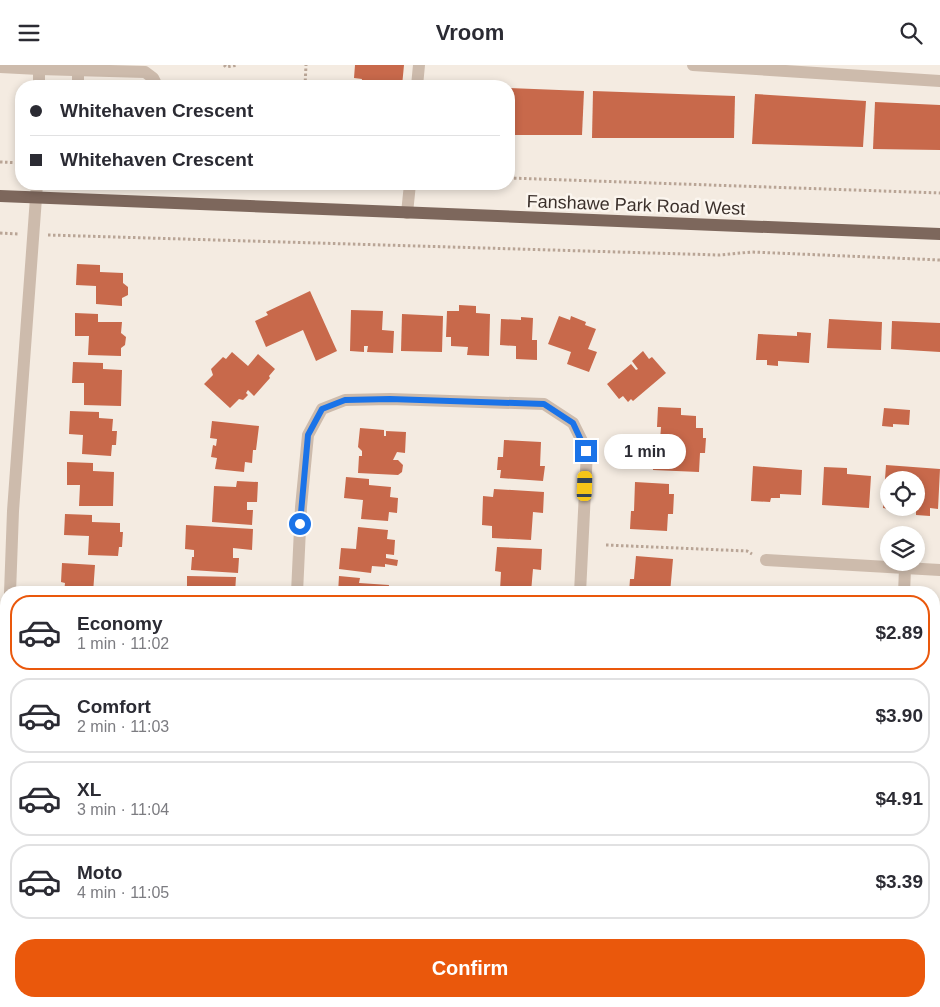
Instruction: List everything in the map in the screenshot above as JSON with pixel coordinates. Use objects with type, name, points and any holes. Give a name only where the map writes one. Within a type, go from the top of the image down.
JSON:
[{"type":"main road","name":"Fanshawe Park Road West","points":[[0,196],[940,234]]},
{"type":"street","points":[[418,80],[419,65]]},
{"type":"street","points":[[693,65],[940,81]]},
{"type":"street","points":[[0,67],[145,72],[154,80]]},
{"type":"street","points":[[39,69],[39,80]]},
{"type":"street","points":[[78,70],[78,80]]},
{"type":"street","points":[[10,586],[12,511],[37,190]]},
{"type":"street","points":[[407,213],[409,190]]},
{"type":"street","points":[[297,586],[301,507],[308,435],[322,409],[345,400],[390,399],[544,404],[573,423],[586,451],[580,586]]},
{"type":"street","points":[[766,560],[880,567]]},
{"type":"street","points":[[925,570],[940,570]]},
{"type":"street","points":[[904,586],[905,571]]},
{"type":"path","points":[[224,65],[226,67],[238,65]]},
{"type":"path","points":[[305,80],[306,65]]},
{"type":"path","points":[[0,162],[15,163]]},
{"type":"path","points":[[515,178],[940,193]]},
{"type":"path","points":[[67,236],[719,255],[752,252],[940,260]]},
{"type":"path","points":[[606,545],[748,551],[766,560]]},
{"type":"building","points":[[355,65],[404,65],[403,80],[362,80],[354,78]]},
{"type":"building","points":[[515,88],[584,91],[582,135],[515,135]]},
{"type":"building","points":[[593,91],[735,96],[734,138],[592,138]]},
{"type":"building","points":[[755,94],[866,101],[863,147],[752,144]]},
{"type":"building","points":[[875,102],[940,105],[940,150],[873,149]]},
{"type":"building","points":[[77,264],[100,265],[100,272],[123,273],[123,283],[128,287],[128,295],[122,298],[122,306],[96,304],[96,286],[76,285]]},
{"type":"building","points":[[310,291],[337,351],[316,361],[303,330],[266,347],[255,321],[268,315],[266,312]]},
{"type":"building","points":[[459,305],[476,306],[476,313],[490,314],[489,356],[467,355],[468,347],[451,346],[451,337],[446,337],[447,311],[459,311]]},
{"type":"building","points":[[351,310],[383,311],[382,330],[394,331],[393,353],[367,352],[368,346],[364,346],[364,352],[350,351]]},
{"type":"building","points":[[75,313],[98,314],[98,322],[122,322],[121,333],[126,337],[125,345],[121,348],[121,356],[88,355],[89,336],[75,336]]},
{"type":"building","points":[[402,314],[443,316],[442,352],[401,351]]},
{"type":"building","points":[[559,316],[570,320],[571,316],[586,322],[585,325],[596,329],[588,349],[597,352],[589,372],[567,364],[571,352],[548,344]]},
{"type":"building","points":[[521,317],[533,318],[532,340],[537,340],[537,360],[516,359],[516,346],[500,345],[501,319],[521,320]]},
{"type":"building","points":[[829,319],[882,322],[881,350],[827,348]]},
{"type":"building","points":[[892,321],[940,323],[940,352],[891,349]]},
{"type":"building","points":[[797,332],[811,333],[809,363],[778,361],[778,366],[767,365],[767,360],[756,360],[758,334],[797,336]]},
{"type":"building","points":[[643,351],[649,359],[652,357],[666,373],[633,401],[631,399],[628,402],[623,396],[619,399],[607,384],[631,364],[636,370],[638,369],[632,361]]},
{"type":"building","points":[[232,352],[248,366],[258,354],[275,369],[269,376],[270,378],[254,396],[248,390],[246,393],[248,395],[243,400],[239,399],[230,408],[204,384],[213,375],[211,369],[223,357],[226,359]]},
{"type":"building","points":[[73,362],[103,363],[103,369],[122,370],[121,406],[84,405],[84,383],[72,383]]},
{"type":"building","points":[[658,407],[681,408],[681,415],[696,416],[696,428],[703,428],[703,438],[706,438],[705,453],[700,453],[699,472],[653,470],[654,440],[660,440],[661,427],[657,427]]},
{"type":"building","points":[[884,408],[910,410],[909,425],[893,424],[893,427],[882,426]]},
{"type":"building","points":[[70,411],[99,412],[99,418],[113,419],[112,431],[117,431],[116,445],[112,445],[111,456],[82,454],[83,435],[69,434]]},
{"type":"building","points":[[212,421],[259,426],[256,450],[253,450],[252,463],[245,462],[244,472],[215,469],[217,458],[211,457],[213,445],[216,446],[217,439],[210,438]]},
{"type":"building","points":[[360,428],[384,430],[384,436],[386,436],[386,431],[406,432],[405,453],[397,452],[393,460],[398,460],[403,465],[402,472],[398,475],[358,473],[359,456],[362,456],[362,451],[358,447]]},
{"type":"building","points":[[504,440],[541,442],[540,466],[545,466],[543,481],[500,478],[501,470],[497,470],[498,457],[503,457]]},
{"type":"building","points":[[67,462],[93,463],[93,471],[114,472],[113,506],[79,506],[80,485],[67,485]]},
{"type":"building","points":[[886,465],[940,469],[938,509],[930,508],[930,516],[925,516],[925,471],[886,471]]},
{"type":"building","points":[[753,466],[802,470],[801,495],[780,494],[780,498],[771,498],[770,502],[751,501]]},
{"type":"building","points":[[824,467],[847,468],[847,474],[871,476],[869,508],[822,505]]},
{"type":"building","points":[[346,477],[369,479],[369,485],[391,487],[390,497],[398,498],[397,513],[389,512],[388,521],[361,519],[363,500],[344,498]]},
{"type":"building","points":[[237,481],[258,482],[257,502],[247,502],[247,510],[253,510],[252,525],[212,522],[214,486],[236,487]]},
{"type":"building","points":[[635,482],[669,484],[669,494],[674,494],[673,514],[668,514],[667,531],[630,529],[631,511],[634,511]]},
{"type":"building","points":[[494,489],[544,492],[543,513],[533,512],[531,540],[492,538],[492,526],[482,525],[483,496],[493,497]]},
{"type":"building","points":[[65,514],[92,515],[92,522],[120,523],[120,532],[123,532],[122,547],[119,547],[118,556],[88,555],[89,536],[64,535]]},
{"type":"building","points":[[186,525],[253,529],[252,550],[233,548],[233,558],[239,558],[238,573],[191,570],[194,550],[185,549]]},
{"type":"building","points":[[358,527],[388,530],[387,539],[395,540],[394,555],[386,554],[386,558],[398,560],[397,566],[385,564],[385,567],[372,566],[371,573],[339,569],[341,548],[356,549]]},
{"type":"building","points":[[497,547],[542,549],[541,570],[533,569],[532,586],[500,586],[501,572],[495,571]]},
{"type":"building","points":[[636,556],[673,559],[671,586],[630,586],[630,579],[634,579]]},
{"type":"building","points":[[62,563],[95,565],[94,586],[65,586],[65,583],[61,582]]},
{"type":"building","points":[[187,576],[236,577],[235,586],[187,586]]},
{"type":"building","points":[[339,576],[360,578],[359,583],[389,585],[389,586],[338,586]]},
{"type":"route","points":[[300,524],[308,435],[322,409],[345,400],[390,399],[544,404],[573,423],[586,451]]}]
